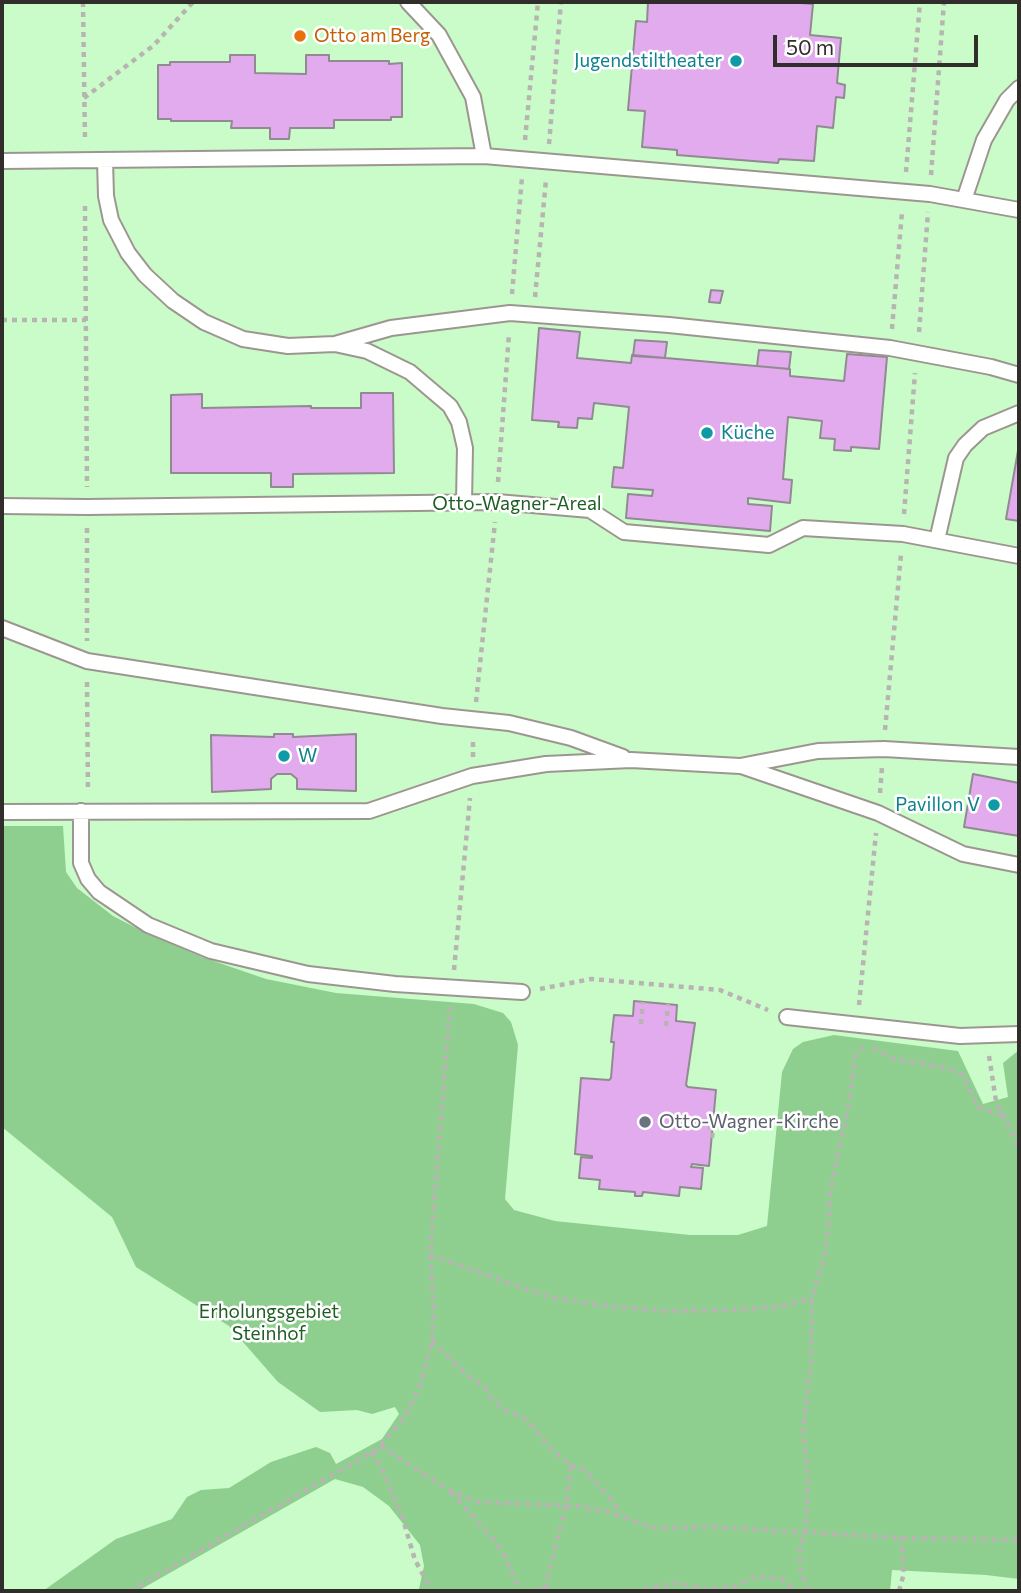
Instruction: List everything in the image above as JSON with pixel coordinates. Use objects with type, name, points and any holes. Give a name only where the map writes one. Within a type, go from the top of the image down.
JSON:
[{"type":"lane","points":[[408,2],[439,36],[472,97],[484,156]]},
{"type":"lane","points":[[964,200],[984,140],[1007,100],[1019,88]]},
{"type":"lane","points":[[2,161],[484,156],[930,194],[1019,210]]},
{"type":"lane","points":[[105,160],[106,196],[111,219],[128,253],[145,275],[173,301],[204,322],[243,339],[288,346],[335,344],[391,328],[510,313],[764,334],[917,352],[991,367],[1019,376]]},
{"type":"lane","points":[[335,344],[367,351],[389,360],[410,372],[450,406],[459,422],[465,448],[464,502]]},
{"type":"lane","points":[[937,540],[956,458],[964,445],[983,428],[1019,413]]},
{"type":"lane","points":[[2,506],[497,502],[590,510],[624,532],[769,545],[803,528],[902,534],[1019,556]]},
{"type":"lane","points":[[2,628],[87,661],[509,723],[559,735],[631,760]]},
{"type":"lane","points":[[2,811],[369,811],[472,776],[546,764],[631,760],[740,766],[818,751],[884,749],[1019,757]]},
{"type":"lane","points":[[740,766],[878,813],[963,854],[1019,865]]},
{"type":"lane","points":[[85,811],[81,863],[88,879],[99,892],[148,925],[211,951],[308,974],[451,995],[522,992]]},
{"type":"lane","points":[[787,1017],[960,1036],[1019,1034]]},
{"type":"path","points":[[83,2],[85,160]]},
{"type":"path","points":[[84,97],[154,45],[193,2]]},
{"type":"path","points":[[130,1591],[381,1446],[405,1417],[427,1364],[432,1341],[433,1310],[430,1255],[472,776],[474,719],[497,502],[510,313],[537,2]]},
{"type":"path","points":[[857,1025],[884,749],[944,2]]},
{"type":"path","points":[[85,200],[85,811]]},
{"type":"path","points":[[2,320],[86,320]]},
{"type":"path","points":[[522,992],[591,979],[720,990],[787,1017]]},
{"type":"path","points":[[641,1024],[643,1002]]},
{"type":"path","points":[[666,1027],[668,1004]]},
{"type":"path","points":[[988,1037],[989,1065],[996,1101],[1019,1146]]},
{"type":"path","points":[[808,1591],[800,1568],[800,1547],[806,1531],[808,1478],[803,1429],[811,1364],[812,1298],[824,1257],[830,1192],[849,1102],[855,1056],[860,1048],[868,1045],[894,1059],[946,1068],[963,1075],[978,1107],[1003,1115]]},
{"type":"path","points":[[708,1127],[713,1128],[712,1138]]},
{"type":"path","points":[[430,1255],[549,1297],[598,1305],[661,1311],[732,1310],[778,1307],[812,1298]]},
{"type":"path","points":[[432,1341],[466,1374],[484,1386],[491,1398],[505,1410],[522,1417],[552,1450],[571,1465],[585,1470],[614,1503],[621,1517]]},
{"type":"path","points":[[381,1446],[450,1491],[479,1502],[566,1505],[605,1511],[654,1528],[715,1527],[901,1538],[1019,1540]]},
{"type":"path","points":[[372,1452],[402,1516],[415,1560],[432,1591]]},
{"type":"path","points":[[527,1591],[546,1590],[566,1505],[571,1465]]},
{"type":"path","points":[[450,1491],[493,1539],[504,1555],[520,1591]]},
{"type":"path","points":[[899,1591],[904,1573],[901,1538]]},
{"type":"path","points":[[634,1591],[677,1583],[708,1589],[732,1587],[757,1576],[782,1579],[796,1591]]},
{"type":"green space","name":"Otto-Wagner-Areal","points":[[2,2],[1019,2],[1019,1591],[2,1591]]},
{"type":"green space","name":"Erholungsgebiet Steinhof","points":[[2,826],[63,826],[66,872],[77,888],[113,916],[202,957],[266,979],[336,993],[474,1004],[503,1013],[511,1022],[518,1045],[505,1199],[514,1210],[555,1221],[690,1235],[738,1235],[767,1226],[782,1072],[793,1049],[803,1042],[834,1035],[958,1051],[983,1104],[1008,1097],[1003,1063],[1019,1050],[1019,1579],[892,1570],[890,1591],[410,1591],[419,1589],[424,1566],[420,1545],[389,1506],[363,1487],[335,1479],[138,1591],[43,1591],[116,1539],[172,1519],[187,1497],[201,1490],[229,1488],[271,1462],[316,1447],[330,1453],[336,1464],[382,1439],[399,1414],[395,1407],[372,1414],[357,1410],[320,1412],[278,1382],[229,1326],[136,1267],[112,1217],[2,1127]]},
{"type":"building","name":"Jugendstiltheater","points":[[648,2],[813,4],[810,35],[841,38],[837,83],[845,85],[844,98],[836,97],[833,128],[817,126],[814,161],[779,159],[778,163],[677,155],[677,150],[642,147],[645,111],[628,110],[636,21],[647,22]]},
{"type":"building","points":[[230,55],[255,55],[255,73],[306,74],[306,55],[329,55],[329,61],[402,63],[402,117],[391,117],[391,120],[334,120],[334,128],[290,128],[289,139],[270,139],[270,128],[231,128],[232,121],[158,119],[158,65],[170,65],[170,62],[230,62]]},
{"type":"building","points":[[711,290],[723,291],[720,303],[709,302]]},
{"type":"building","name":"Küche","points":[[539,328],[580,332],[577,358],[631,363],[632,355],[790,369],[790,376],[844,381],[847,354],[887,357],[879,449],[851,447],[851,451],[834,450],[835,439],[820,438],[822,421],[788,417],[783,479],[792,480],[790,503],[748,498],[748,504],[772,506],[770,531],[626,518],[628,494],[652,496],[653,490],[612,487],[614,467],[623,468],[629,407],[594,403],[592,419],[578,418],[577,428],[558,427],[559,422],[532,420]]},
{"type":"building","points":[[635,340],[667,342],[665,358],[633,356]]},
{"type":"building","points":[[759,350],[791,352],[789,369],[757,366]]},
{"type":"building","points":[[361,393],[393,393],[394,473],[293,474],[293,487],[271,487],[271,473],[171,473],[171,395],[202,394],[202,408],[361,408]]},
{"type":"building","points":[[1019,445],[1019,521],[1006,519]]},
{"type":"building","name":"W","points":[[274,734],[293,734],[293,737],[356,734],[356,791],[297,789],[297,779],[291,774],[277,774],[271,779],[271,789],[212,792],[211,735],[274,737]]},
{"type":"building","name":"Pavillon V","points":[[973,774],[1019,783],[1019,836],[964,827]]},
{"type":"building","name":"Otto-Wagner-Kirche","points":[[634,1001],[677,1005],[676,1021],[695,1023],[686,1085],[716,1090],[709,1166],[692,1164],[691,1167],[703,1168],[701,1189],[680,1187],[679,1196],[643,1192],[642,1196],[635,1196],[635,1192],[599,1189],[600,1180],[579,1178],[581,1157],[592,1158],[575,1154],[581,1078],[611,1078],[614,1015],[633,1016]]},
{"type":"place","name":"Otto am Berg","points":[[300,36]]},
{"type":"place","name":"Jugendstiltheater","points":[[736,61]]},
{"type":"place","name":"Küche","points":[[707,433]]},
{"type":"place","name":"W","points":[[284,756]]},
{"type":"place","name":"Pavillon V","points":[[994,805]]},
{"type":"place","name":"Otto-Wagner-Kirche","points":[[645,1122]]}]
